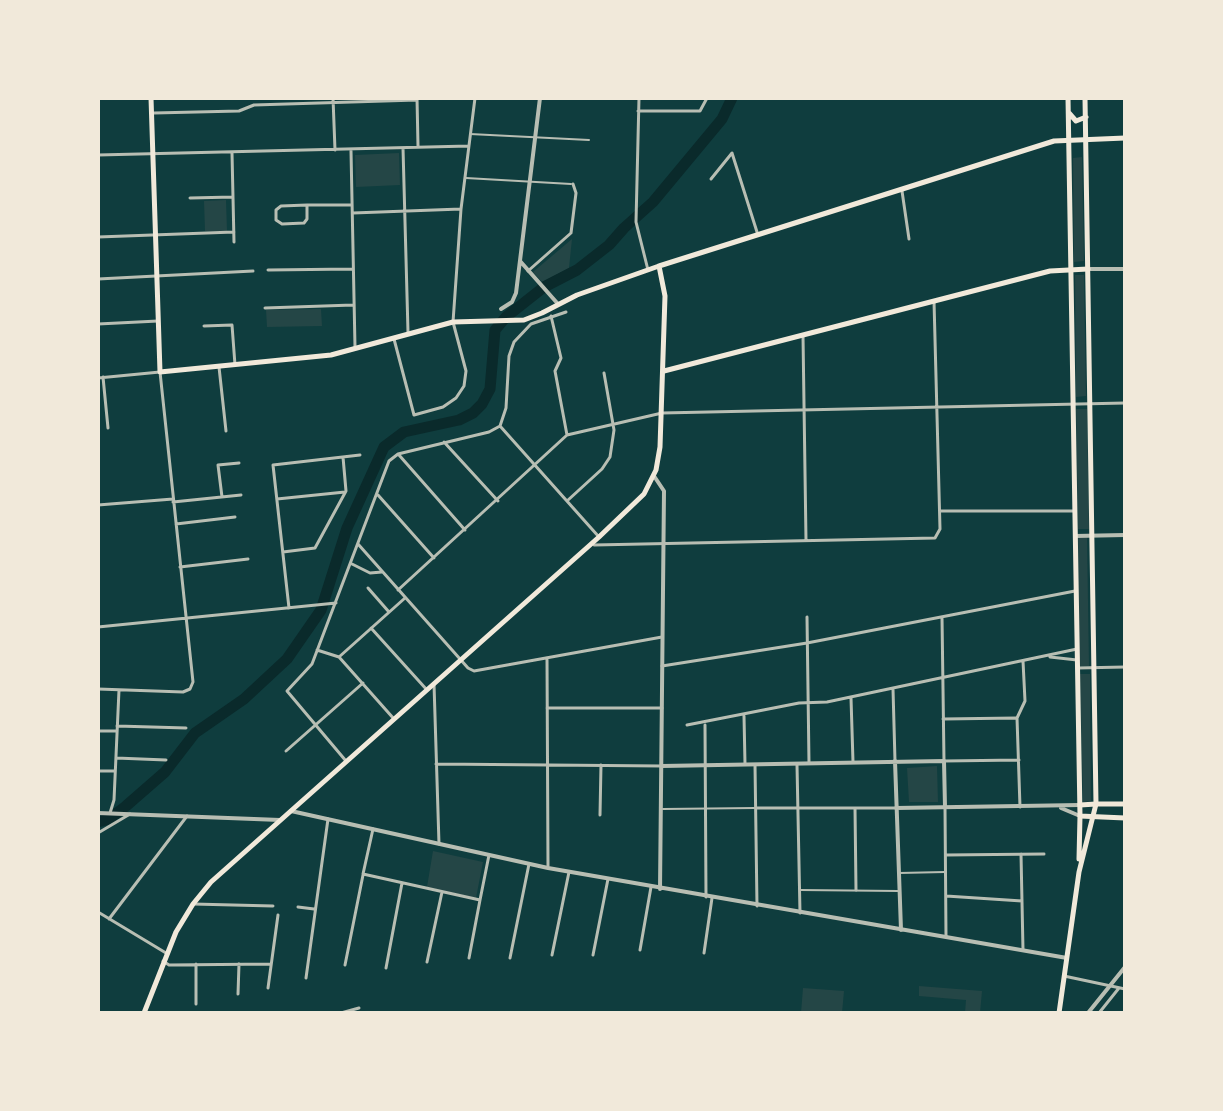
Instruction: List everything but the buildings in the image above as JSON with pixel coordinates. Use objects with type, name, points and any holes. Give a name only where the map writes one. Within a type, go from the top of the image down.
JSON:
[{"type":"main road","points":[[151,98],[160,372],[318,357],[355,350],[453,322],[524,320],[550,313],[558,304],[659,266],[1054,141],[1125,138]]},
{"type":"main road","points":[[1068,98],[1079,872]]},
{"type":"main road","points":[[1059,1013],[1079,872],[1096,804],[1085,98]]},
{"type":"main road","points":[[1068,112],[1076,121],[1086,117]]},
{"type":"main road","points":[[144,1013],[166,953],[193,904],[211,882],[639,500],[654,476],[659,455],[665,288],[659,266]]},
{"type":"main road","points":[[664,371],[1050,271],[1088,269]]},
{"type":"main road","points":[[1080,805],[1125,804]]},
{"type":"main road","points":[[1080,816],[1125,818]]},
{"type":"street","points":[[394,339],[414,415],[443,407],[456,398],[464,386],[466,371],[453,322],[461,209],[475,98]]},
{"type":"street","points":[[501,309],[515,296],[540,98]]},
{"type":"street","points":[[563,98],[590,99]]},
{"type":"street","points":[[639,98],[636,222],[648,270]]},
{"type":"street","points":[[638,111],[700,111],[707,98]]},
{"type":"street","points":[[152,113],[237,111],[254,105],[333,100],[417,99],[419,148]]},
{"type":"street","points":[[333,100],[335,151]]},
{"type":"street","points":[[470,134],[589,140]]},
{"type":"street","points":[[98,155],[469,146]]},
{"type":"street","points":[[403,148],[408,335]]},
{"type":"street","points":[[351,151],[355,350]]},
{"type":"street","points":[[232,152],[234,242]]},
{"type":"street","points":[[711,179],[732,153],[758,235]]},
{"type":"street","points":[[465,178],[573,184],[576,193],[571,233],[528,271]]},
{"type":"street","points":[[902,189],[909,239]]},
{"type":"street","points":[[190,198],[233,197]]},
{"type":"street","points":[[307,205],[304,223],[282,224],[276,220],[276,210],[280,206],[307,205],[352,205]]},
{"type":"street","points":[[353,213],[461,209]]},
{"type":"street","points":[[98,237],[234,232]]},
{"type":"street","points":[[519,259],[558,304]]},
{"type":"street","points":[[268,270],[354,269]]},
{"type":"street","points":[[1088,269],[1125,269]]},
{"type":"street","points":[[98,279],[253,271]]},
{"type":"street","points":[[591,545],[929,539],[937,536],[940,511],[934,301]]},
{"type":"street","points":[[265,308],[354,305]]},
{"type":"street","points":[[347,761],[287,691],[310,668],[389,461],[398,454],[489,432],[500,426],[506,408],[512,347],[525,328],[550,313],[566,312]]},
{"type":"street","points":[[550,313],[561,358],[555,371],[567,435]]},
{"type":"street","points":[[98,324],[158,321]]},
{"type":"street","points":[[204,326],[232,325],[235,366]]},
{"type":"street","points":[[803,336],[806,542]]},
{"type":"street","points":[[219,367],[226,431]]},
{"type":"street","points":[[98,689],[183,692],[190,689],[193,682],[160,372],[100,378],[108,428]]},
{"type":"street","points":[[567,501],[606,465],[611,449],[613,425],[604,373]]},
{"type":"street","points":[[398,590],[567,435],[662,413],[1125,403]]},
{"type":"street","points":[[500,426],[599,537]]},
{"type":"street","points":[[444,442],[498,501]]},
{"type":"street","points":[[398,454],[465,530]]},
{"type":"street","points":[[289,608],[273,465],[360,455]]},
{"type":"street","points":[[283,552],[315,548],[345,492],[343,457]]},
{"type":"street","points":[[222,497],[218,465],[239,463]]},
{"type":"street","points":[[654,476],[664,491],[660,889]]},
{"type":"street","points":[[276,499],[345,492]]},
{"type":"street","points":[[378,494],[434,558]]},
{"type":"street","points":[[98,505],[241,495]]},
{"type":"street","points":[[940,511],[1074,511]]},
{"type":"street","points":[[176,524],[235,517]]},
{"type":"street","points":[[1075,536],[1125,535]]},
{"type":"street","points":[[358,543],[468,668],[477,671],[662,637]]},
{"type":"street","points":[[180,567],[248,559]]},
{"type":"street","points":[[350,564],[370,573],[382,572]]},
{"type":"street","points":[[368,588],[389,612]]},
{"type":"street","points":[[662,666],[807,643],[1076,591]]},
{"type":"street","points":[[339,657],[405,598]]},
{"type":"street","points":[[98,627],[336,603]]},
{"type":"street","points":[[807,617],[809,763]]},
{"type":"street","points":[[942,617],[946,937]]},
{"type":"street","points":[[371,628],[427,690]]},
{"type":"street","points":[[687,725],[851,697],[1077,649]]},
{"type":"street","points":[[317,650],[339,657],[394,719]]},
{"type":"street","points":[[1046,656],[1094,667],[1125,667]]},
{"type":"street","points":[[547,658],[548,868]]},
{"type":"street","points":[[1020,807],[1017,718],[1025,701],[1023,661]]},
{"type":"street","points":[[286,751],[363,683]]},
{"type":"street","points":[[434,684],[439,844]]},
{"type":"street","points":[[893,688],[901,930]]},
{"type":"street","points":[[112,814],[119,690]]},
{"type":"street","points":[[851,697],[853,762]]},
{"type":"street","points":[[547,708],[662,708]]},
{"type":"street","points":[[744,716],[745,764]]},
{"type":"street","points":[[943,719],[1017,718]]},
{"type":"street","points":[[704,953],[709,898],[705,723]]},
{"type":"street","points":[[98,731],[186,728]]},
{"type":"street","points":[[116,758],[166,760]]},
{"type":"street","points":[[436,764],[662,766],[1019,760]]},
{"type":"street","points":[[797,763],[800,913]]},
{"type":"street","points":[[755,764],[757,906]]},
{"type":"street","points":[[600,815],[601,765]]},
{"type":"street","points":[[98,771],[115,771]]},
{"type":"street","points":[[661,809],[1080,805]]},
{"type":"street","points":[[1059,806],[1080,816]]},
{"type":"street","points":[[855,808],[856,890]]},
{"type":"street","points":[[291,811],[569,872],[1067,958]]},
{"type":"street","points":[[98,813],[280,820]]},
{"type":"street","points":[[98,833],[127,814]]},
{"type":"street","points":[[109,919],[187,816]]},
{"type":"street","points":[[306,978],[328,819]]},
{"type":"street","points":[[345,965],[373,829]]},
{"type":"street","points":[[1021,854],[1023,950]]},
{"type":"street","points":[[946,855],[1044,854]]},
{"type":"street","points":[[469,958],[489,855]]},
{"type":"street","points":[[510,958],[529,864]]},
{"type":"street","points":[[552,955],[569,872]]},
{"type":"street","points":[[898,873],[946,872]]},
{"type":"street","points":[[363,874],[480,900]]},
{"type":"street","points":[[593,955],[608,879]]},
{"type":"street","points":[[386,968],[402,883]]},
{"type":"street","points":[[640,950],[651,887]]},
{"type":"street","points":[[799,890],[899,891]]},
{"type":"street","points":[[427,962],[442,892]]},
{"type":"street","points":[[946,896],[1022,901]]},
{"type":"street","points":[[193,904],[273,906]]},
{"type":"street","points":[[298,907],[316,909]]},
{"type":"street","points":[[98,912],[166,953]]},
{"type":"street","points":[[268,988],[278,915]]},
{"type":"street","points":[[163,961],[169,965],[271,964]]},
{"type":"street","points":[[196,964],[196,1004]]},
{"type":"street","points":[[238,994],[239,964]]},
{"type":"street","points":[[1088,1013],[1125,967]]},
{"type":"street","points":[[1064,976],[1125,989]]},
{"type":"street","points":[[1099,1013],[1119,988]]},
{"type":"street","points":[[341,1013],[359,1008]]},
{"type":"shaded area","points":[[399,153],[400,185],[356,187],[355,155]]},
{"type":"shaded area","points":[[1082,157],[1084,261],[1074,262],[1073,158]]},
{"type":"shaded area","points":[[226,200],[227,231],[205,231],[204,201]]},
{"type":"shaded area","points":[[572,239],[569,268],[542,282],[533,272]]},
{"type":"shaded area","points":[[1075,275],[1084,275],[1086,396],[1076,397]]},
{"type":"shaded area","points":[[321,309],[322,326],[267,327],[266,310]]},
{"type":"shaded area","points":[[1076,409],[1087,409],[1089,529],[1078,529]]},
{"type":"shaded area","points":[[1078,537],[1087,537],[1089,666],[1079,666]]},
{"type":"shaded area","points":[[1080,674],[1090,674],[1091,801],[1083,802]]},
{"type":"shaded area","points":[[937,766],[938,802],[909,802],[907,768]]},
{"type":"shaded area","points":[[433,851],[483,862],[476,898],[427,887]]},
{"type":"shaded area","points":[[919,986],[982,991],[980,1013],[965,1013],[966,1000],[919,996]]},
{"type":"shaded area","points":[[803,988],[844,991],[842,1013],[801,1013]]},
{"type":"waterway","points":[[98,822],[109,819],[126,806],[165,772],[195,733],[244,699],[287,659],[321,610],[347,528],[384,447],[404,432],[459,420],[482,404],[490,389],[495,330],[506,317],[544,287],[577,270],[609,245],[653,202],[722,119],[732,98]]}]
